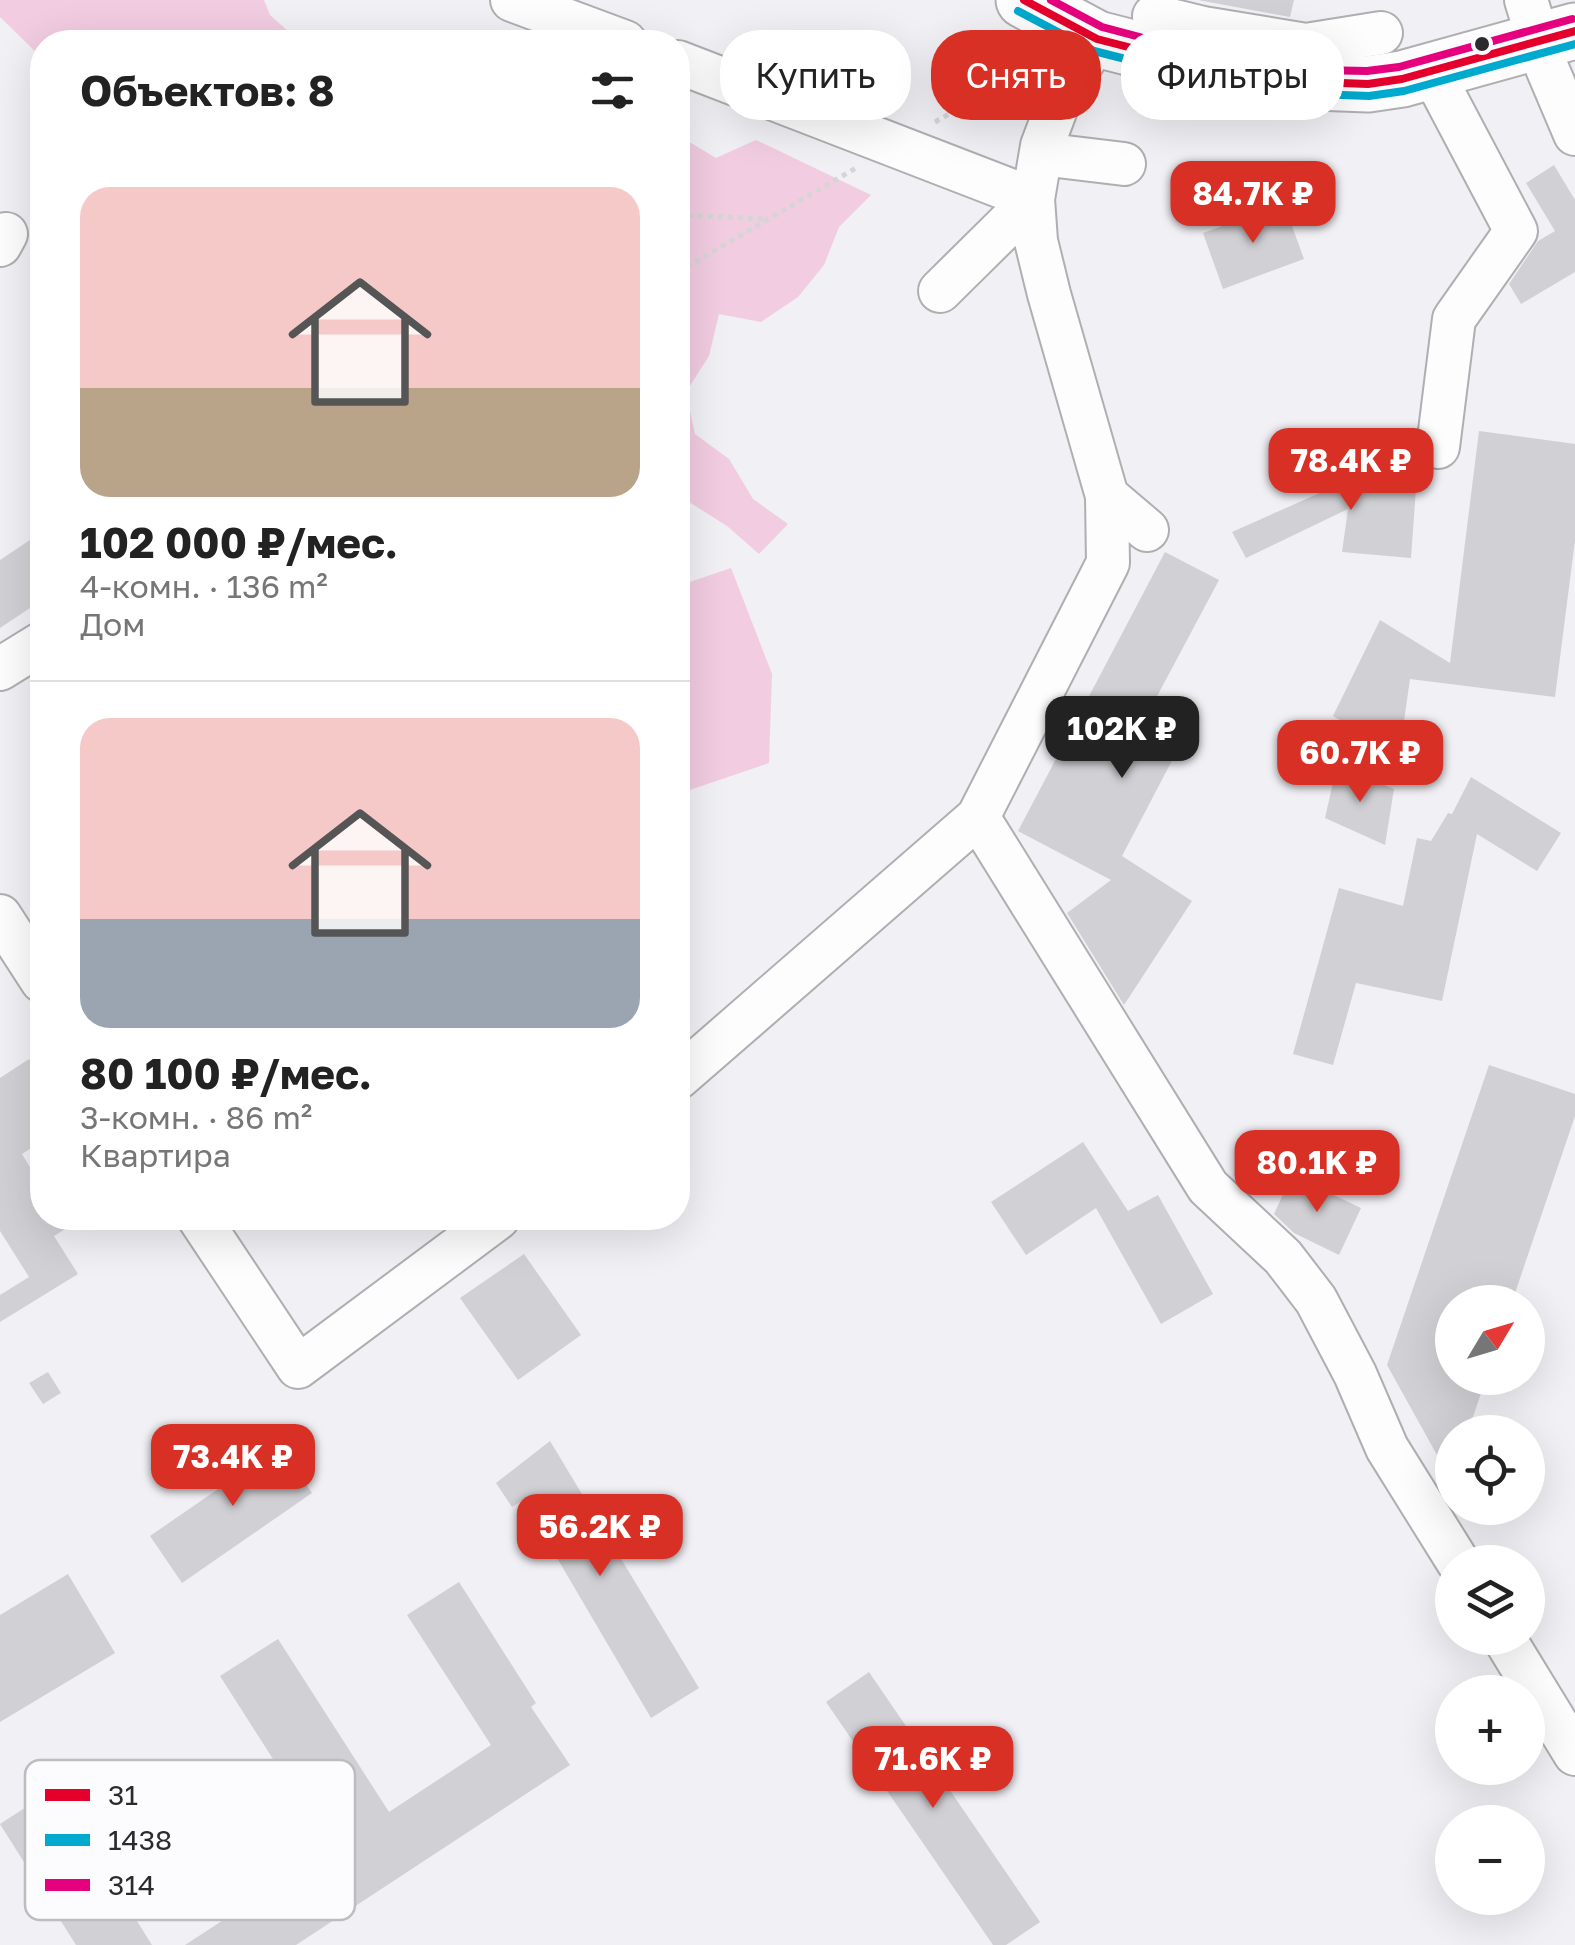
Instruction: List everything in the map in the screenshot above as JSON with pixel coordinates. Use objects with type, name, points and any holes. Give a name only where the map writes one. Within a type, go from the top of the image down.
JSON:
[{"type":"main road","points":[[1024,0],[1081,30]]},
{"type":"main road","points":[[1101,40],[1198,65],[1314,82],[1368,84],[1395,46],[1547,24]]},
{"type":"street","points":[[512,0],[593,30]]},
{"type":"street","points":[[1154,16],[1306,45],[1395,46],[1516,231],[1454,318],[1438,447]]},
{"type":"street","points":[[1547,24],[1547,68],[1575,134]]},
{"type":"street","points":[[690,67],[1032,199]]},
{"type":"street","points":[[690,1068],[978,816],[1108,563],[1106,496],[1036,241],[1032,199],[1053,120]]},
{"type":"street","points":[[1041,154],[1124,164]]},
{"type":"street","points":[[940,290],[1032,199]]},
{"type":"street","points":[[1106,496],[1147,530]]},
{"type":"street","points":[[0,669],[30,650]]},
{"type":"street","points":[[978,816],[1208,1187],[1283,1257],[1316,1300],[1355,1374],[1387,1448],[1447,1545]]},
{"type":"street","points":[[0,916],[30,962]]},
{"type":"street","points":[[207,1230],[298,1367],[482,1230]]},
{"type":"street","points":[[1514,1655],[1575,1754]]},
{"type":"path","points":[[690,216],[768,219]]},
{"type":"shaded area","points":[[0,0],[264,0],[270,15],[287,30],[30,30],[30,46],[0,17]]},
{"type":"shaded area","points":[[756,140],[871,195],[839,227],[824,265],[798,297],[761,322],[719,314],[709,356],[690,386],[690,142],[716,158]]},
{"type":"shaded area","points":[[690,411],[695,434],[729,459],[753,499],[788,524],[759,554],[727,526],[690,503]]},
{"type":"shaded area","points":[[731,568],[772,674],[769,763],[690,790],[690,582]]},
{"type":"building","points":[[1198,0],[1294,0],[1290,17]]},
{"type":"building","points":[[1554,165],[1575,200],[1575,272],[1521,304],[1509,284],[1538,241],[1555,231],[1526,183]]},
{"type":"building","points":[[1284,204],[1304,259],[1223,289],[1203,233]]},
{"type":"building","points":[[1479,431],[1575,444],[1575,540],[1555,697],[1410,679],[1399,756],[1333,716],[1380,620],[1450,663]]},
{"type":"building","points":[[1414,451],[1418,461],[1411,558],[1342,552],[1348,509],[1246,558],[1232,532]]},
{"type":"building","points":[[30,540],[30,608],[0,628],[0,560]]},
{"type":"building","points":[[1165,552],[1219,580],[1138,732],[1176,753],[1122,856],[1192,901],[1124,1005],[1067,913],[1111,880],[1018,831]]},
{"type":"building","points":[[1337,765],[1394,789],[1385,845],[1325,818]]},
{"type":"building","points":[[1471,777],[1561,833],[1537,871],[1477,834],[1442,1001],[1356,983],[1333,1065],[1293,1054],[1339,888],[1403,906],[1417,838],[1431,841],[1448,813],[1452,814]]},
{"type":"building","points":[[29,1059],[30,1149],[22,1154],[30,1167],[30,1230],[64,1230],[54,1236],[78,1274],[0,1322],[0,1295],[29,1277],[0,1231],[0,1078]]},
{"type":"building","points":[[1489,1065],[1575,1094],[1575,1116],[1518,1285],[1435,1285],[1435,1395],[1480,1395],[1474,1415],[1435,1415],[1435,1451],[1387,1365]]},
{"type":"building","points":[[1083,1142],[1128,1211],[1158,1195],[1213,1294],[1161,1324],[1096,1208],[1026,1255],[991,1202]]},
{"type":"building","points":[[1292,1175],[1361,1208],[1339,1255],[1294,1233],[1274,1214]]},
{"type":"building","points":[[524,1254],[581,1335],[518,1380],[460,1298]]},
{"type":"building","points":[[48,1372],[61,1393],[43,1404],[29,1383]]},
{"type":"building","points":[[266,1427],[312,1493],[182,1583],[150,1536],[250,1467],[236,1447]]},
{"type":"building","points":[[550,1441],[699,1688],[651,1718],[523,1500],[512,1507],[496,1483]]},
{"type":"building","points":[[68,1574],[115,1653],[0,1722],[0,1615]]},
{"type":"building","points":[[459,1582],[536,1703],[531,1707],[570,1765],[355,1906],[355,1760],[274,1760],[220,1676],[278,1639],[389,1812],[491,1745],[407,1615]]},
{"type":"building","points":[[869,1672],[1040,1922],[1006,1945],[993,1945],[826,1702]]},
{"type":"building","points":[[25,1808],[25,1864],[0,1824]]},
{"type":"building","points":[[60,1920],[136,1920],[152,1945],[76,1945]]},
{"type":"building","points":[[223,1920],[334,1920],[296,1945],[185,1945]]},
{"type":"transit line","name":"31","points":[[1024,0],[1097,39],[1198,65],[1314,82],[1368,84],[1402,79],[1575,31]]},
{"type":"transit line","name":"314","points":[[1051,0],[1102,27],[1200,53],[1315,70],[1399,67],[1572,19]]},
{"type":"transit line","name":"1438","points":[[1018,11],[1094,51],[1196,77],[1314,94],[1369,96],[1404,91],[1575,44]]}]
